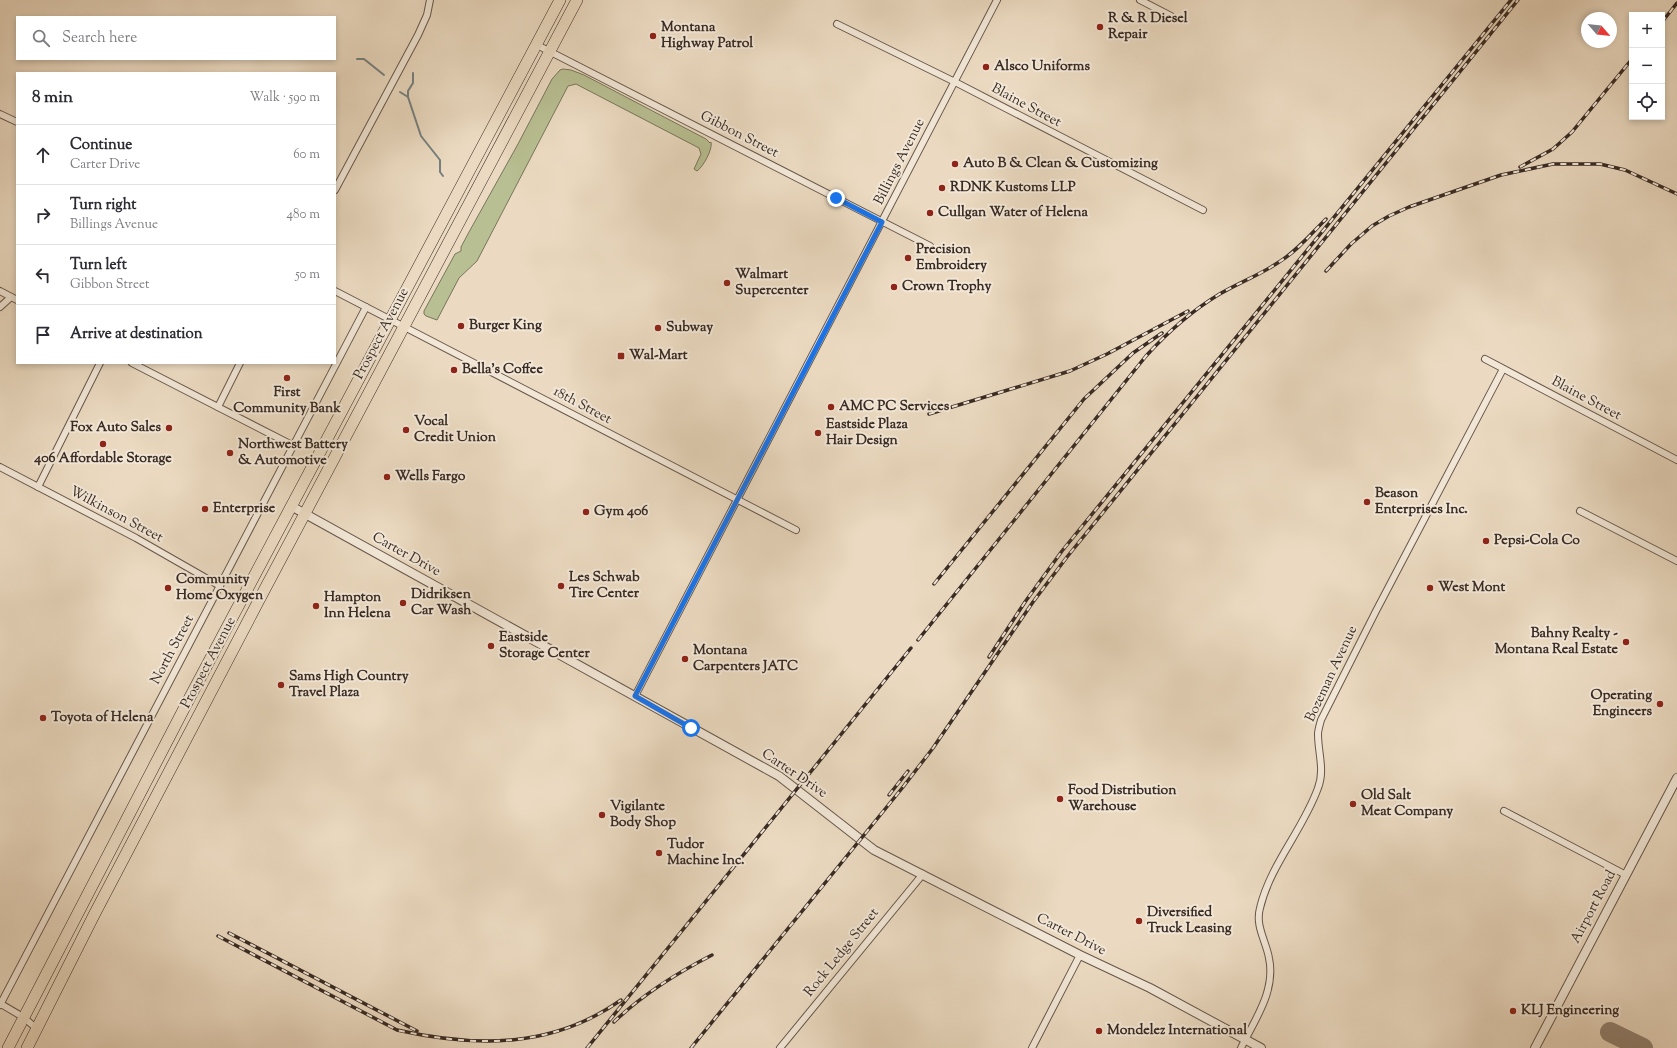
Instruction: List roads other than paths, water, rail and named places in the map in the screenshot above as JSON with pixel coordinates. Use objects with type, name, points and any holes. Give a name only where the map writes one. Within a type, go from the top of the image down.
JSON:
[{"type":"highway","name":"Prospect Avenue","points":[[8,1048],[291,506],[560,0]]},
{"type":"highway","name":"Prospect Avenue","points":[[26,1048],[87,928],[403,326],[551,52],[577,0]]},
{"type":"street","points":[[336,188],[418,35],[427,14],[430,0]]},
{"type":"street","name":"Billings Avenue","points":[[635,696],[997,0]]},
{"type":"street","points":[[1140,0],[1171,16]]},
{"type":"street","name":"Blaine Street","points":[[837,24],[955,82],[1203,210]]},
{"type":"street","name":"Gibbon Street","points":[[537,45],[930,246]]},
{"type":"street","points":[[0,114],[16,122]]},
{"type":"street","points":[[0,291],[14,299]]},
{"type":"street","name":"18th Street","points":[[336,292],[737,501],[796,530]]},
{"type":"street","points":[[0,307],[14,299]]},
{"type":"street","name":"North Street","points":[[0,1005],[366,307]]},
{"type":"street","name":"Blaine Street","points":[[1485,359],[1677,460]]},
{"type":"street","points":[[38,487],[100,364]]},
{"type":"street","points":[[134,364],[294,446]]},
{"type":"street","points":[[218,407],[240,364]]},
{"type":"street","name":"Bozeman Avenue","points":[[1241,1048],[1262,1007],[1270,986],[1271,971],[1269,956],[1258,921],[1259,910],[1263,895],[1271,877],[1294,836],[1318,787],[1322,769],[1318,733],[1322,720],[1376,611],[1503,368]]},
{"type":"street","name":"Wilkinson Street","points":[[0,467],[136,538],[220,586]]},
{"type":"street","name":"Carter Drive","points":[[291,506],[779,776],[874,850],[1080,955],[1150,988],[1261,1048]]},
{"type":"street","points":[[1580,511],[1677,561]]},
{"type":"street","name":"Airport Road","points":[[1535,1048],[1677,778]]},
{"type":"street","points":[[1504,811],[1626,875]]},
{"type":"street","name":"Rock Ledge Street","points":[[780,1048],[923,874]]},
{"type":"street","points":[[1032,1048],[1080,955]]},
{"type":"street","points":[[0,1005],[23,1017],[36,1028]]},
{"type":"waterway","points":[[357,59],[364,59],[384,75]]},
{"type":"waterway","points":[[413,73],[413,83],[408,91],[408,97],[421,136],[440,160],[440,172],[443,176]]},
{"type":"waterway","points":[[400,92],[408,97]]},
{"type":"railway","points":[[989,657],[1025,602],[1062,551],[1511,0]]},
{"type":"railway","points":[[691,1048],[933,748],[1033,602],[1067,557],[1518,0]]},
{"type":"railway","points":[[1665,18],[1677,3]]},
{"type":"railway","points":[[1520,167],[1553,149],[1572,132],[1629,63]]},
{"type":"railway","points":[[1326,271],[1351,244],[1372,226],[1389,216],[1409,207],[1501,175],[1553,164],[1600,164],[1625,170],[1677,194]]},
{"type":"railway","points":[[918,640],[1154,347],[1179,323],[1198,308],[1286,258],[1326,219]]},
{"type":"railway","points":[[929,414],[1070,371],[1107,354],[1188,311]]},
{"type":"railway","points":[[934,584],[1084,399],[1133,353],[1162,333]]},
{"type":"railway","points":[[587,1048],[911,648]]},
{"type":"railway","points":[[889,795],[908,771]]},
{"type":"railway","points":[[229,933],[417,1031]]},
{"type":"railway","points":[[218,936],[397,1030],[427,1036],[457,1040],[486,1041],[514,1040],[542,1035],[569,1027],[595,1016],[621,1000]]},
{"type":"railway","points":[[614,1022],[649,993],[686,969],[712,955]]},
{"type":"place","name":"R & R Diesel Repair","points":[[1100,27]]},
{"type":"place","name":"Montana Highway Patrol","points":[[653,36]]},
{"type":"place","name":"Alsco Uniforms","points":[[986,67]]},
{"type":"place","name":"Auto B & Clean & Customizing","points":[[955,164]]},
{"type":"place","name":"RDNK Kustoms LLP","points":[[942,188]]},
{"type":"place","name":"Cullgan Water of Helena","points":[[930,213]]},
{"type":"place","name":"Precision Embroidery","points":[[908,258]]},
{"type":"place","name":"Walmart Supercenter","points":[[727,283]]},
{"type":"place","name":"Crown Trophy","points":[[894,287]]},
{"type":"place","name":"Burger King","points":[[461,326]]},
{"type":"place","name":"Subway","points":[[658,328]]},
{"type":"place","name":"Wal-Mart","points":[[621,356]]},
{"type":"place","name":"Bella's Coffee","points":[[454,370]]},
{"type":"place","name":"First Community Bank","points":[[287,378]]},
{"type":"place","name":"AMC PC Services","points":[[831,407]]},
{"type":"place","name":"Fox Auto Sales","points":[[169,428]]},
{"type":"place","name":"Vocal Credit Union","points":[[406,430]]},
{"type":"place","name":"Eastside Plaza Hair Design","points":[[818,433]]},
{"type":"place","name":"406 Affordable Storage","points":[[103,444]]},
{"type":"place","name":"Northwest Battery & Automotive","points":[[230,453]]},
{"type":"place","name":"Wells Fargo","points":[[387,477]]},
{"type":"place","name":"Beason Enterprises Inc.","points":[[1367,502]]},
{"type":"place","name":"Enterprise","points":[[205,509]]},
{"type":"place","name":"Gym 406","points":[[586,512]]},
{"type":"place","name":"Pepsi-Cola Co","points":[[1486,541]]},
{"type":"place","name":"Les Schwab Tire Center","points":[[561,586]]},
{"type":"place","name":"Community Home Oxygen","points":[[168,588]]},
{"type":"place","name":"West Mont","points":[[1430,588]]},
{"type":"place","name":"Didriksen Car Wash","points":[[403,603]]},
{"type":"place","name":"Hampton Inn Helena","points":[[316,606]]},
{"type":"place","name":"Bahny Realty - Montana Real Estate","points":[[1626,642]]},
{"type":"place","name":"Eastside Storage Center","points":[[491,646]]},
{"type":"place","name":"Montana Carpenters JATC","points":[[685,659]]},
{"type":"place","name":"Sams High Country Travel Plaza","points":[[281,685]]},
{"type":"place","name":"Operating Engineers","points":[[1660,704]]},
{"type":"place","name":"Toyota of Helena","points":[[43,718]]},
{"type":"place","name":"Food Distribution Warehouse","points":[[1060,799]]},
{"type":"place","name":"Old Salt Meat Company","points":[[1353,804]]},
{"type":"place","name":"Vigilante Body Shop","points":[[602,815]]},
{"type":"place","name":"Tudor Machine Inc.","points":[[659,853]]},
{"type":"place","name":"Diversified Truck Leasing","points":[[1139,921]]},
{"type":"place","name":"KLJ Engineering","points":[[1513,1011]]},
{"type":"place","name":"Mondelez International","points":[[1099,1031]]}]
